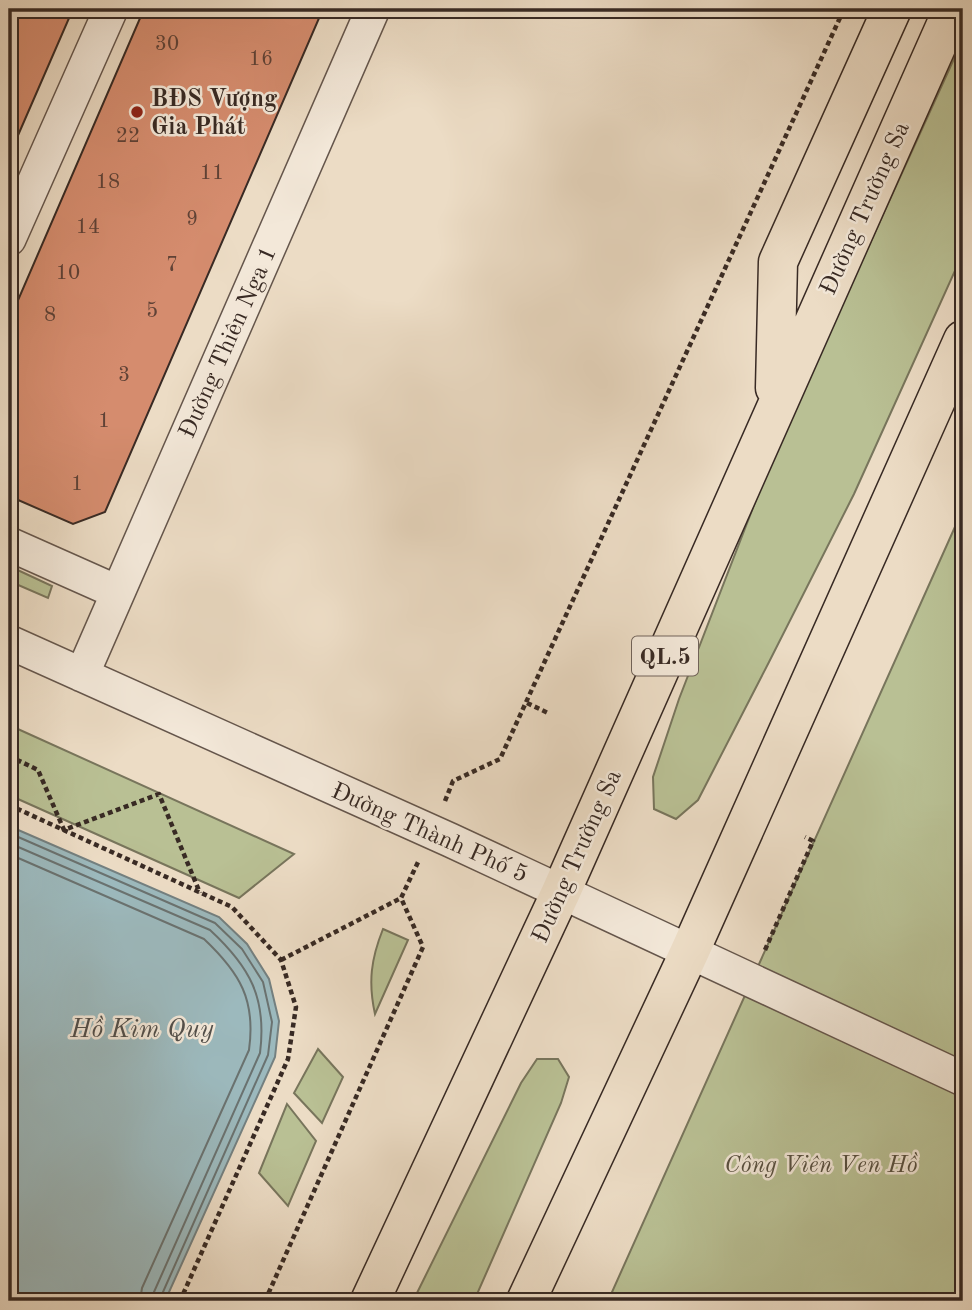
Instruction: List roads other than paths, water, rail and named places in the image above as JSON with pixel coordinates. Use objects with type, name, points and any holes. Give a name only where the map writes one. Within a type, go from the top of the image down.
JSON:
[{"type":"highway","name":"Đường Trường Sa","points":[[775,407],[778,262],[892,9]]},
{"type":"highway","name":"Đường Trường Sa","points":[[370,1301],[561,892],[953,9]]},
{"type":"highway","points":[[526,1301],[690,951],[963,340]]},
{"type":"highway","points":[[929,416],[963,379]]},
{"type":"street","points":[[9,239],[111,9]]},
{"type":"street","name":"Đường Thiên Nga 1","points":[[82,675],[373,9]]},
{"type":"street","points":[[9,544],[117,592]]},
{"type":"street","name":"Đường Thành Phố 5","points":[[9,642],[431,832],[963,1079]]},
{"type":"water","name":"Hồ Kim Quy","points":[[9,826],[219,917],[247,944],[269,979],[279,1021],[275,1057],[165,1301],[9,1301]]},
{"type":"place","name":"BĐS Vượng Gia Phát","points":[[137,112]]},
{"type":"park label","name":"Công Viên Ven Hồ","points":[[821,1164]]}]
